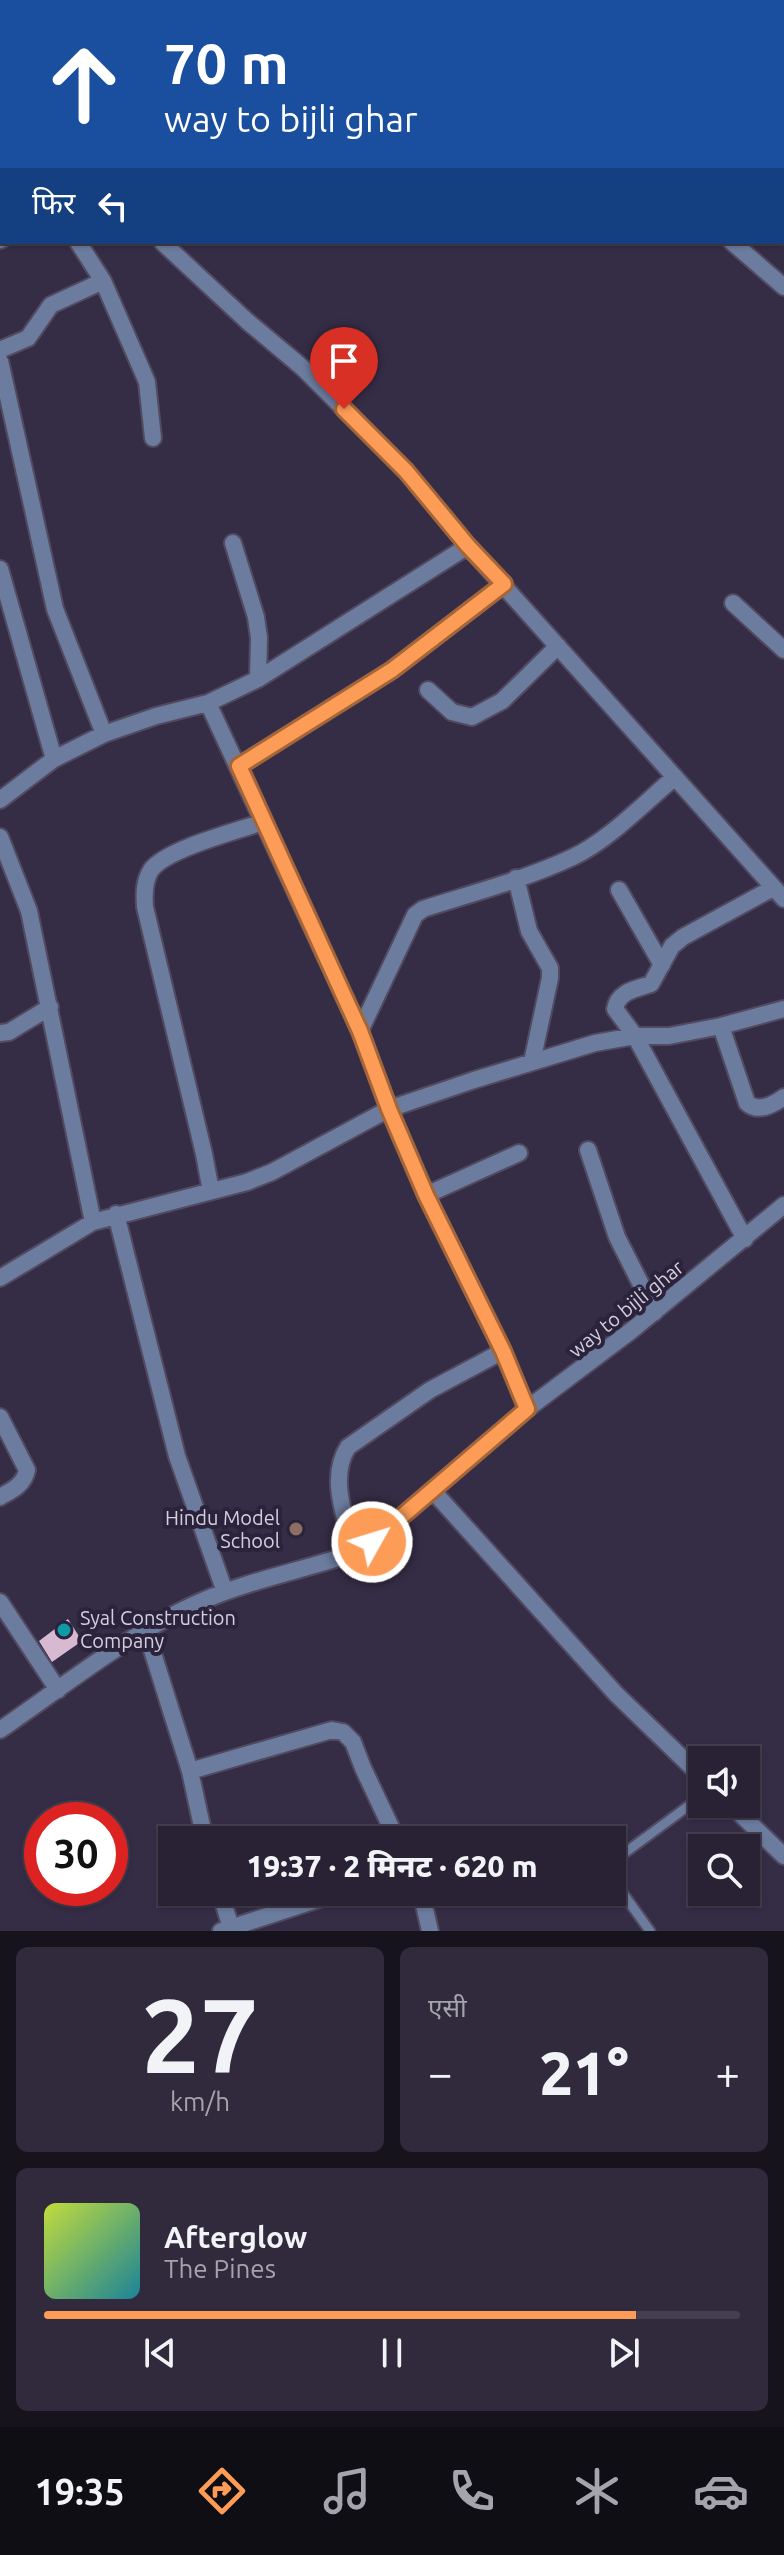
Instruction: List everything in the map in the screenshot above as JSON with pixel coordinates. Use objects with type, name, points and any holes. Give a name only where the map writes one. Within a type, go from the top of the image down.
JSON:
[{"type":"street","points":[[79,244],[103,281],[147,382],[153,438]]},
{"type":"street","points":[[164,244],[303,368],[406,471],[468,546],[779,893],[683,937],[672,946],[651,984],[623,994],[616,1001],[615,1009],[635,1036],[745,1239]]},
{"type":"street","points":[[734,244],[784,287]]},
{"type":"street","points":[[0,350],[28,338],[55,302],[103,281]]},
{"type":"street","points":[[0,361],[55,609],[104,734]]},
{"type":"street","points":[[233,543],[256,617],[258,679]]},
{"type":"street","points":[[2,792],[54,759],[104,734],[208,703],[258,679],[468,546]]},
{"type":"street","points":[[0,569],[54,759]]},
{"type":"street","points":[[239,766],[392,670],[504,584]]},
{"type":"street","points":[[733,603],[784,650]]},
{"type":"street","points":[[428,690],[452,712],[472,717],[502,701],[558,646]]},
{"type":"street","points":[[208,703],[360,1031],[426,1195],[503,1351],[527,1409]]},
{"type":"street","points":[[360,1031],[415,915],[423,909],[574,856],[590,847],[675,777]]},
{"type":"street","points":[[211,1191],[143,891],[152,869],[173,853],[263,822]]},
{"type":"street","points":[[0,837],[29,911],[93,1222]]},
{"type":"street","points":[[516,878],[532,939],[550,968],[532,1062]]},
{"type":"street","points":[[619,890],[662,965]]},
{"type":"street","points":[[0,1033],[9,1032],[50,1007]]},
{"type":"street","points":[[0,1278],[93,1222],[272,1172],[389,1109],[595,1043],[635,1036],[669,1036],[784,1009]]},
{"type":"street","points":[[721,1026],[747,1103],[753,1108],[760,1108],[784,1097]]},
{"type":"street","points":[[588,1150],[617,1237],[655,1312]]},
{"type":"street","points":[[426,1195],[519,1153]]},
{"type":"street","name":"way to bijli ghar","points":[[0,1730],[180,1611],[225,1592],[354,1553],[372,1542],[527,1409],[581,1371],[784,1205]]},
{"type":"street","points":[[116,1214],[177,1456],[225,1592]]},
{"type":"street","points":[[354,1553],[338,1483],[342,1457],[348,1447],[430,1390],[503,1351]]},
{"type":"street","points":[[0,1417],[27,1470],[19,1486],[0,1497]]},
{"type":"street","points":[[433,1491],[563,1638],[688,1763]]},
{"type":"street","points":[[0,1602],[58,1690]]},
{"type":"street","points":[[146,1631],[190,1771],[202,1826]]},
{"type":"street","points":[[190,1771],[332,1730],[343,1732],[353,1742],[391,1826]]},
{"type":"street","points":[[745,1818],[784,1856]]},
{"type":"street","points":[[223,1906],[228,1930],[299,1906]]},
{"type":"street","points":[[424,1906],[430,1931]]},
{"type":"lane","points":[[626,1852],[688,1806]]},
{"type":"lane","points":[[626,1898],[650,1931]]},
{"type":"building","name":"Syal Construction Company","points":[[68,1619],[82,1641],[52,1662],[39,1641]]},
{"type":"place","name":"Hindu Model School","points":[[296,1529]]},
{"type":"place","name":"Syal Construction Company","points":[[64,1630]]},
{"type":"route","points":[[344,409],[406,471],[504,584],[392,670],[239,766],[360,1031],[426,1195],[503,1351],[527,1409],[372,1542]]}]
